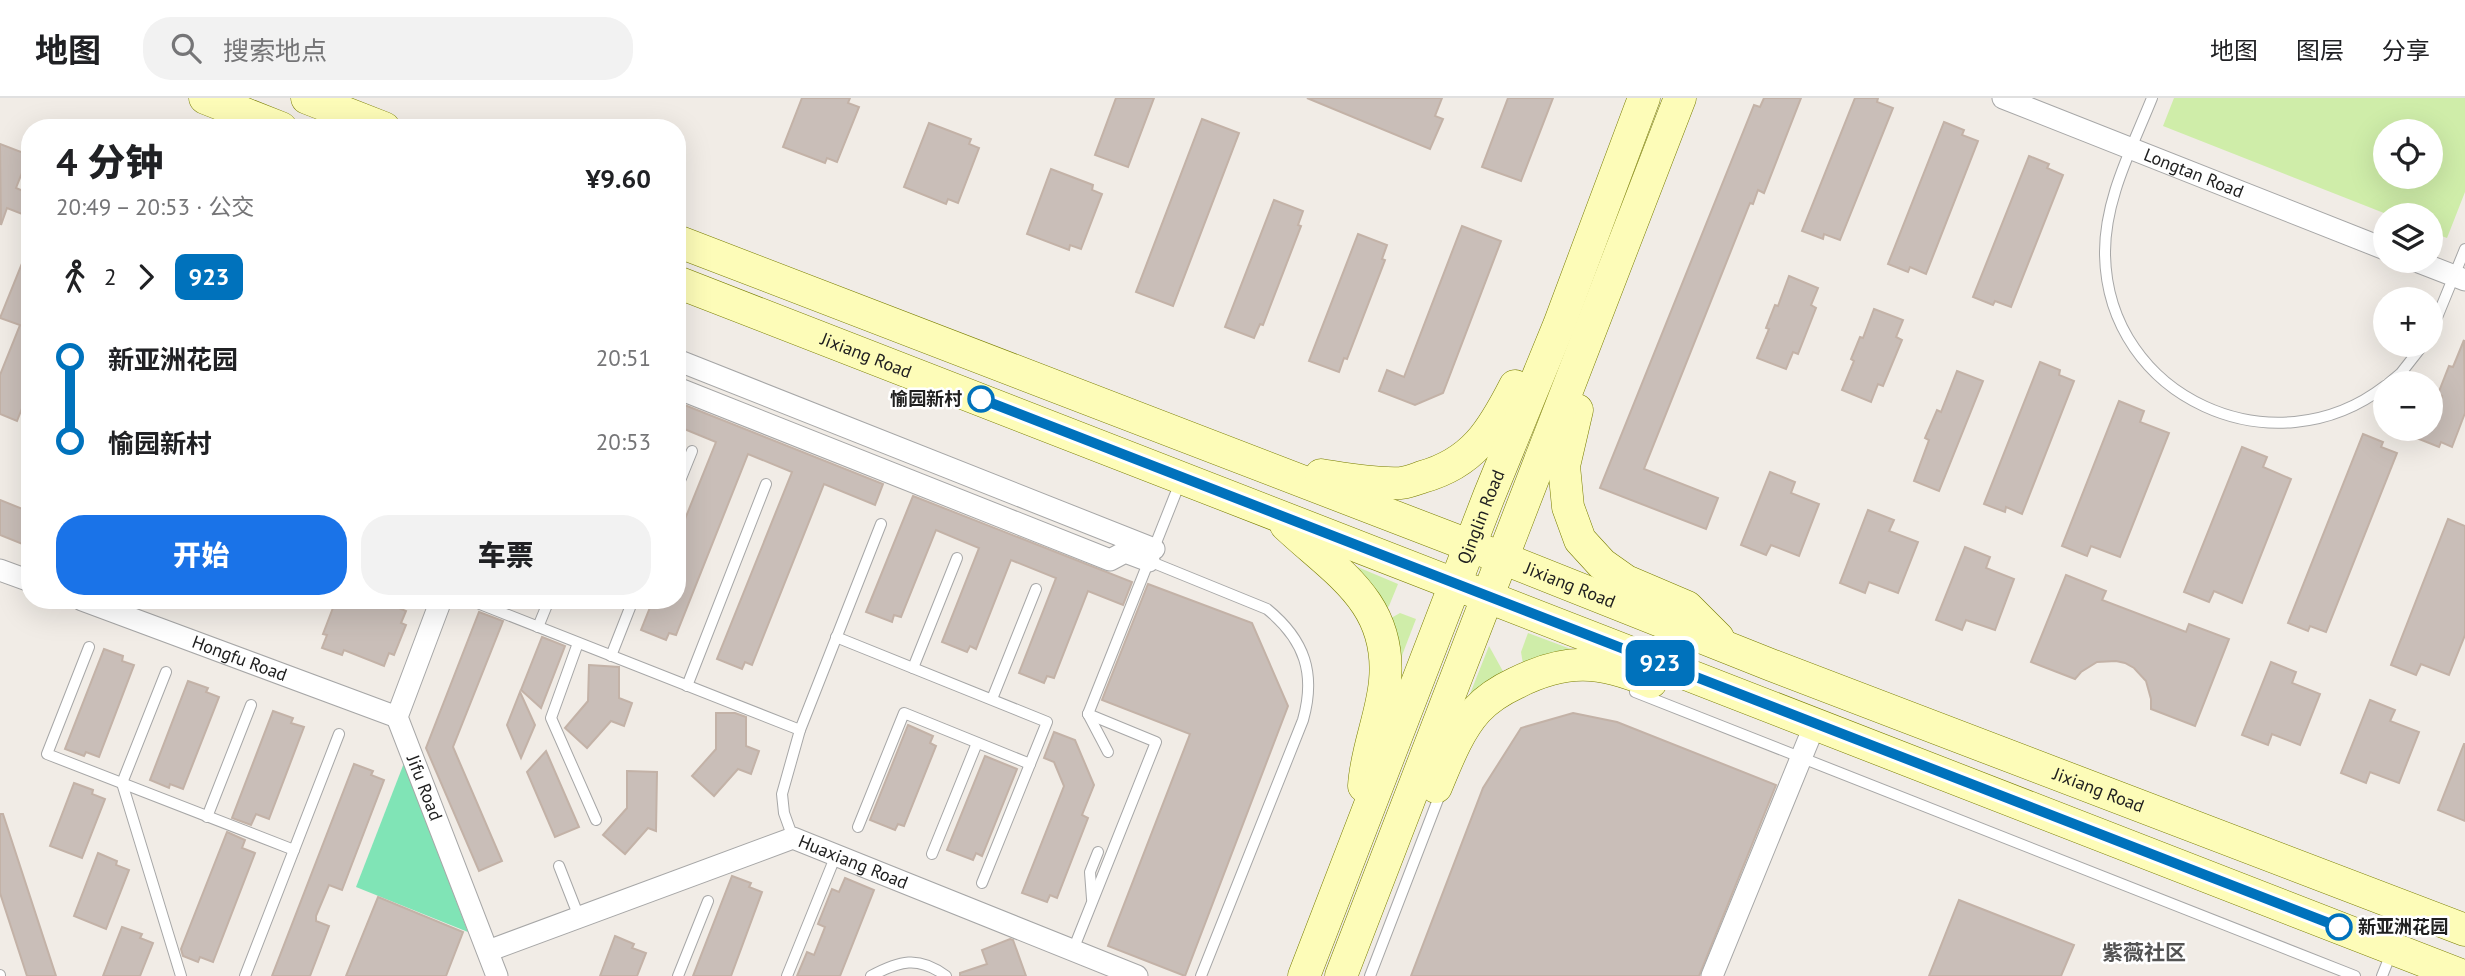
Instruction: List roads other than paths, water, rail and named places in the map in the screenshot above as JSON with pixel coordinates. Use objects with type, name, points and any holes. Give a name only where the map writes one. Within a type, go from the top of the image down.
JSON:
[{"type":"main road","points":[[205,98],[258,119]]},
{"type":"main road","name":"Qinglin Road","points":[[1304,976],[1470,546],[1559,325],[1644,98]]},
{"type":"main road","name":"Qinglin Road","points":[[1341,976],[1680,98]]},
{"type":"main road","points":[[325,101],[364,119]]},
{"type":"main road","name":"Jixiang Road","points":[[686,244],[2465,930]]},
{"type":"main road","name":"Jixiang Road","points":[[686,285],[1815,724],[2387,962],[2463,976]]},
{"type":"main road","points":[[1284,475],[1320,475],[1360,481],[1404,483],[1446,471],[1470,453],[1498,419],[1536,344],[1545,333],[1559,325]]},
{"type":"main road","points":[[1588,337],[1591,358],[1564,466],[1568,507],[1580,540],[1602,564],[1626,581],[1687,607],[1726,646]]},
{"type":"main road","points":[[1270,511],[1342,573],[1363,596],[1383,643],[1385,681],[1365,764],[1366,816]]},
{"type":"main road","points":[[1397,831],[1413,821],[1426,808],[1451,750],[1475,712],[1494,694],[1540,671],[1574,663],[1624,670],[1658,685],[1715,685]]},
{"type":"main road","points":[[1342,878],[1367,846],[1372,849],[1374,857],[1354,913],[1353,943]]},
{"type":"street","name":"Longtan Road","points":[[2003,98],[2373,244]]},
{"type":"street","points":[[2443,271],[2460,278]]},
{"type":"street","points":[[686,364],[1151,555]]},
{"type":"street","points":[[686,392],[1110,560],[1125,552],[1151,555]]},
{"type":"street","points":[[0,570],[21,578]]},
{"type":"street","name":"Hongfu Road","points":[[106,609],[397,716]]},
{"type":"street","points":[[397,716],[438,609]]},
{"type":"street","name":"Jifu Road","points":[[397,716],[497,976]]},
{"type":"street","points":[[1712,976],[1815,724]]},
{"type":"street","name":"Huaxiang Road","points":[[488,951],[793,838],[1137,976]]},
{"type":"lane","points":[[2152,98],[2110,209],[2106,232],[2107,279],[2113,303],[2133,345],[2147,364],[2183,396],[2214,411],[2249,421],[2272,424],[2307,421],[2342,411],[2373,394]]},
{"type":"lane","points":[[2443,310],[2460,278],[2465,249]]},
{"type":"lane","points":[[2403,371],[2414,357]]},
{"type":"lane","points":[[686,466],[692,451]]},
{"type":"lane","points":[[1108,752],[1088,714],[1182,477]]},
{"type":"lane","points":[[687,686],[766,484]]},
{"type":"lane","points":[[793,838],[784,813],[782,794],[800,730],[881,524]]},
{"type":"lane","points":[[1151,555],[1267,609],[1282,621],[1294,636],[1303,653],[1307,669],[1308,704],[1303,720],[1201,976]]},
{"type":"lane","points":[[913,668],[957,558]]},
{"type":"lane","points":[[992,699],[1036,590]]},
{"type":"lane","points":[[493,609],[800,730]]},
{"type":"lane","points":[[538,627],[545,609]]},
{"type":"lane","points":[[611,656],[629,609]]},
{"type":"lane","points":[[836,637],[1047,722],[982,883]]},
{"type":"lane","points":[[578,643],[551,718],[596,820]]},
{"type":"lane","points":[[89,647],[47,754],[294,850]]},
{"type":"lane","points":[[166,672],[122,783],[181,976]]},
{"type":"lane","points":[[1579,677],[1591,675],[1604,679]]},
{"type":"lane","points":[[1370,976],[1453,761],[1492,704],[1531,684],[1555,680]]},
{"type":"lane","points":[[1628,689],[2355,976]]},
{"type":"lane","points":[[207,817],[251,705]]},
{"type":"lane","points":[[858,827],[904,713],[1030,764]]},
{"type":"lane","points":[[1073,950],[1156,742],[1088,714]]},
{"type":"lane","points":[[245,976],[339,734]]},
{"type":"lane","points":[[933,854],[977,743]]},
{"type":"lane","points":[[1092,901],[1090,872],[1098,852]]},
{"type":"lane","points":[[788,976],[835,855]]},
{"type":"lane","points":[[559,866],[579,917]]},
{"type":"lane","points":[[678,976],[708,901]]},
{"type":"lane","points":[[871,976],[903,961],[927,965],[946,976]]},
{"type":"place","name":"愉园新村","points":[[981,399]]},
{"type":"place","name":"新亚洲花园","points":[[2339,927]]},
{"type":"district","name":"紫薇社区","points":[[2144,953]]}]
